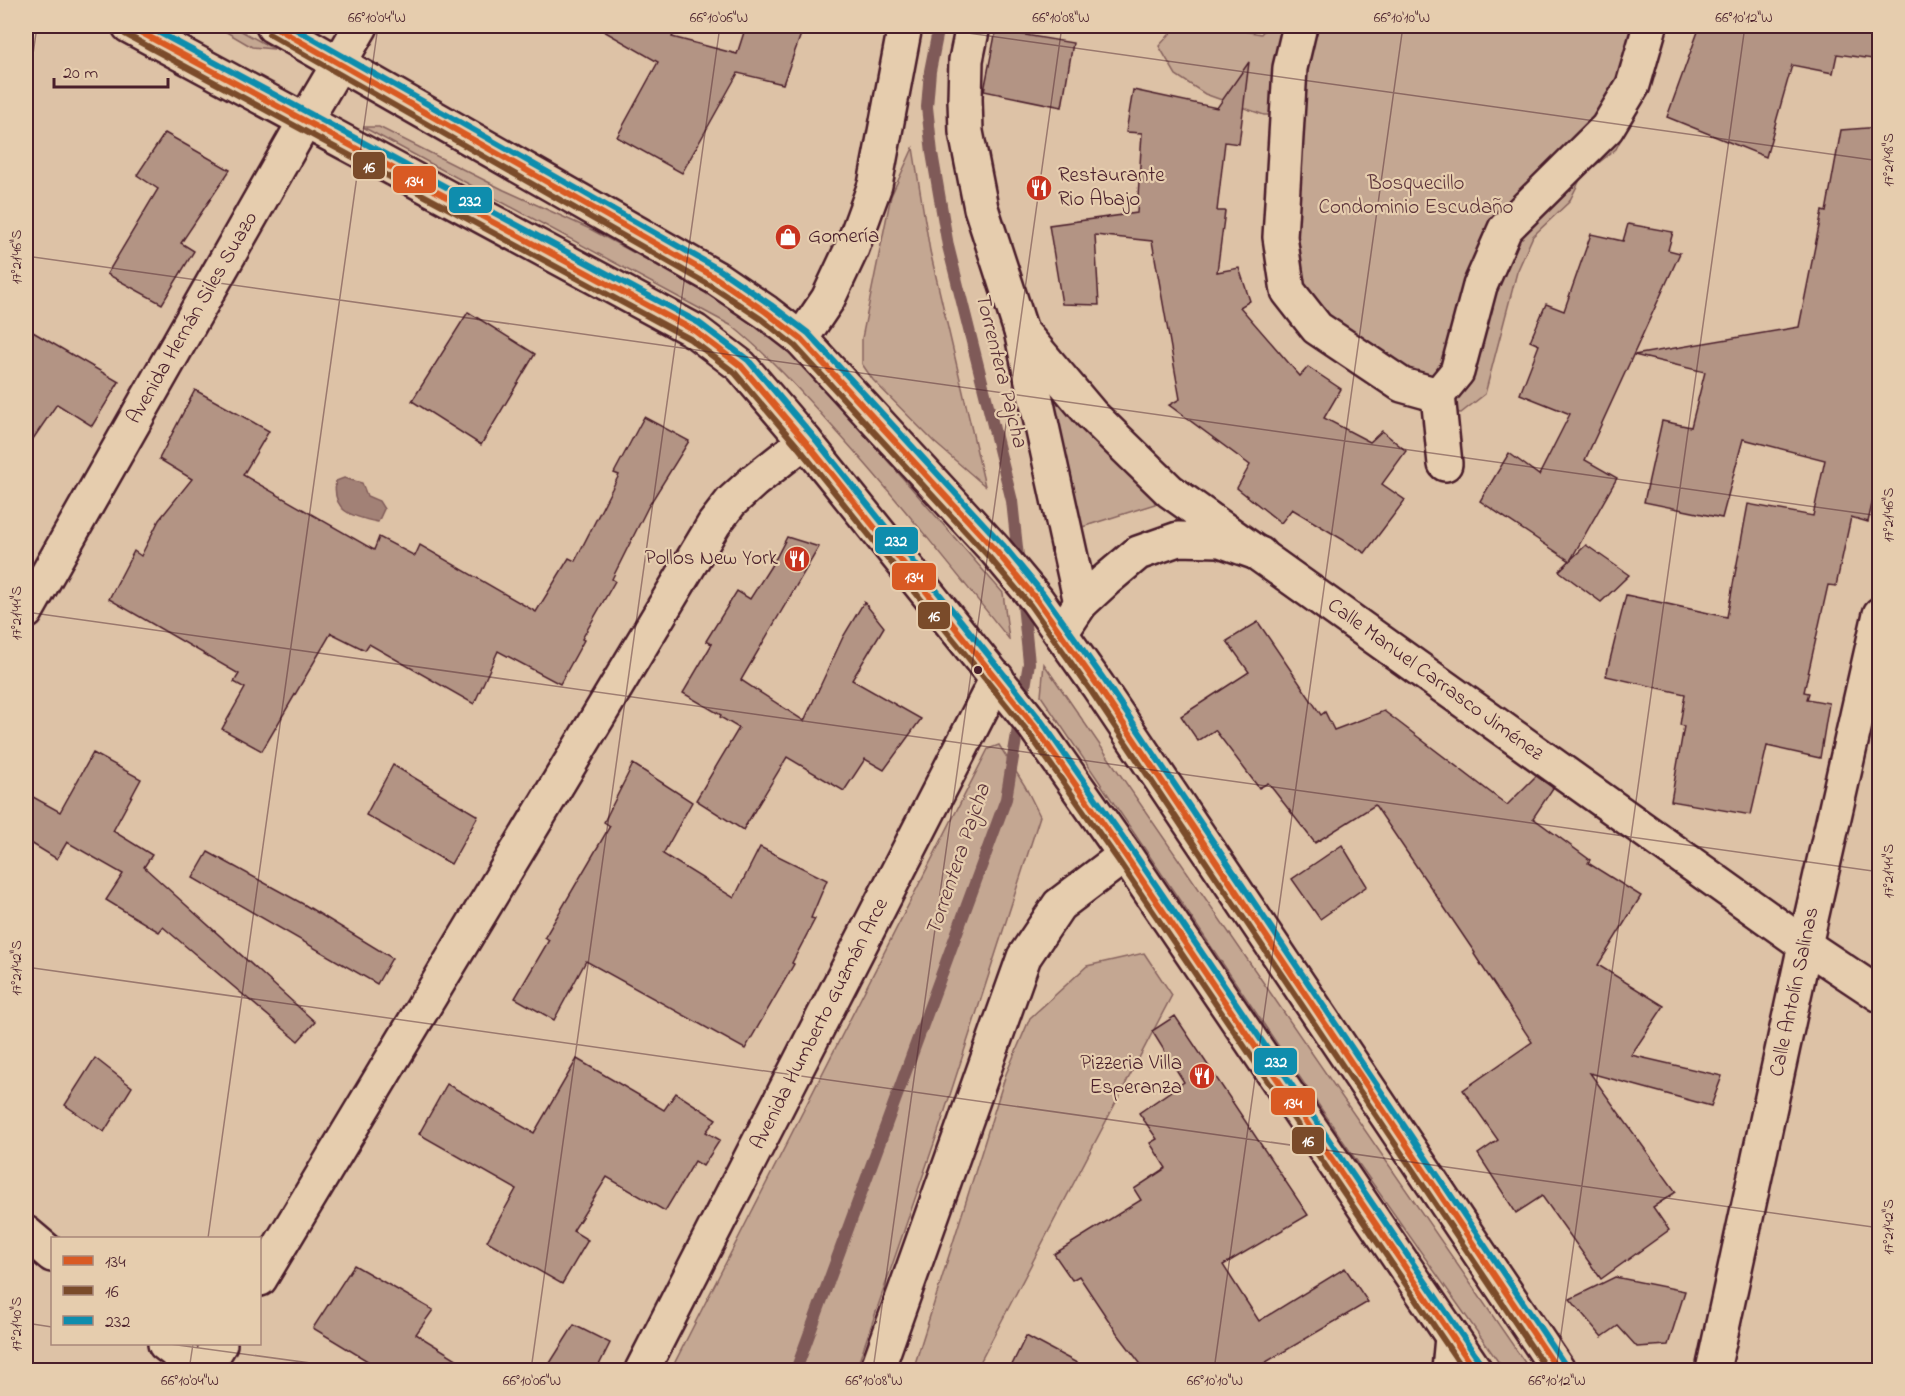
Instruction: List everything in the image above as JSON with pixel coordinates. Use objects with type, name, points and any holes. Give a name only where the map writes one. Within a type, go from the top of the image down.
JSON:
[{"type":"main road","points":[[129,26],[695,331],[741,366],[805,441],[1035,727],[1125,855],[1475,1371]]},
{"type":"main road","points":[[273,26],[340,62],[716,278],[801,339],[996,551],[1037,600],[1558,1371]]},
{"type":"main road","name":"Avenida Hernán Siles Suazo","points":[[26,612],[361,26]]},
{"type":"main road","points":[[801,339],[828,299],[852,248],[875,185],[905,26]]},
{"type":"main road","points":[[973,26],[966,60],[964,99],[966,132],[981,207],[1021,331],[1081,603]]},
{"type":"main road","points":[[1300,26],[1290,68],[1280,237],[1288,291],[1317,328],[1402,385],[1438,395]]},
{"type":"main road","points":[[1445,464],[1438,395],[1457,372],[1480,286],[1505,229],[1608,128],[1633,85],[1650,26]]},
{"type":"main road","name":"Calle Manuel Carrasco Jiménez","points":[[1021,331],[1091,414],[1170,491],[1805,945],[1880,995]]},
{"type":"main road","points":[[261,1276],[714,524],[731,502],[754,481],[805,441]]},
{"type":"main road","points":[[1060,633],[1081,603],[1138,553],[1178,539],[1220,540],[1260,554]]},
{"type":"main road","name":"Calle Antolín Salinas","points":[[1713,1371],[1805,945],[1871,693],[1880,614]]},
{"type":"main road","name":"Avenida Humberto Guzmán Arce","points":[[642,1371],[1001,683]]},
{"type":"main road","points":[[878,1371],[1024,957],[1059,905],[1125,855]]},
{"type":"main road","points":[[26,1233],[51,1254]]},
{"type":"main road","points":[[1449,1371],[1452,1337]]},
{"type":"main road","points":[[166,1345],[199,1371]]},
{"type":"main road","points":[[204,1371],[219,1345]]},
{"type":"green space","points":[[216,26],[232,26],[274,49],[252,47]]},
{"type":"green space","name":"Bosquecillo Condominio Escudaño","points":[[1177,26],[1214,26],[1261,34],[1268,26],[1667,26],[1635,111],[1616,149],[1582,176],[1569,202],[1533,236],[1517,272],[1485,394],[1461,413],[1426,408],[1384,387],[1296,285],[1290,232],[1303,115],[1264,115],[1205,94],[1176,75],[1159,46]]},
{"type":"green space","points":[[363,127],[379,127],[504,190],[590,229],[749,318],[781,343],[824,388],[1003,593],[1009,639],[904,509],[839,434],[774,364],[732,326]]},
{"type":"green space","points":[[913,148],[930,251],[985,486],[934,442],[873,380],[862,364],[862,338],[891,196]]},
{"type":"green space","points":[[1049,400],[1071,410],[1152,488],[1155,504],[1079,528]]},
{"type":"green space","points":[[1044,664],[1530,1370],[1504,1370],[1354,1157],[1041,696]]},
{"type":"green space","points":[[999,745],[1025,786],[1040,816],[940,1126],[856,1370],[671,1370],[988,749]]},
{"type":"green space","points":[[1144,953],[1172,995],[976,1370],[913,1370],[1006,1074],[1030,1018],[1087,966]]},
{"type":"shaded area","points":[[344,478],[362,483],[367,496],[379,501],[384,509],[378,522],[352,515],[340,506],[335,491],[336,481]]},
{"type":"building","points":[[595,26],[678,26],[672,37],[737,54],[746,26],[804,26],[783,84],[738,73],[682,173],[617,137],[658,62]]},
{"type":"building","points":[[1700,26],[1880,26],[1880,60],[1837,54],[1833,73],[1792,65],[1766,157],[1667,117]]},
{"type":"building","points":[[996,30],[1073,43],[1062,107],[984,91]]},
{"type":"building","points":[[1249,62],[1239,144],[1225,142],[1217,211],[1225,211],[1217,272],[1239,268],[1250,301],[1240,307],[1300,376],[1308,367],[1341,389],[1324,418],[1370,442],[1382,431],[1406,451],[1382,484],[1405,500],[1365,553],[1292,509],[1281,523],[1237,488],[1250,465],[1169,405],[1180,399],[1152,241],[1095,235],[1099,305],[1062,304],[1049,225],[1137,213],[1142,133],[1126,132],[1133,90],[1217,108]]},
{"type":"building","points":[[1880,127],[1880,468],[1868,522],[1851,517],[1836,586],[1828,585],[1804,692],[1809,693],[1807,699],[1829,703],[1820,758],[1767,746],[1751,815],[1671,801],[1684,726],[1680,725],[1685,694],[1606,676],[1626,595],[1727,617],[1748,504],[1813,516],[1825,460],[1743,439],[1722,518],[1644,502],[1662,421],[1691,427],[1705,372],[1634,355],[1799,327],[1822,211],[1826,212],[1841,130]]},
{"type":"building","points":[[165,133],[230,170],[181,243],[194,251],[162,304],[107,274],[158,189],[137,175]]},
{"type":"building","points":[[1628,224],[1673,232],[1668,250],[1680,253],[1585,460],[1617,478],[1570,561],[1480,501],[1509,453],[1539,475],[1570,414],[1520,394],[1539,345],[1530,341],[1546,304],[1564,311],[1591,234],[1623,241]]},
{"type":"building","points":[[468,312],[535,354],[481,445],[412,401]]},
{"type":"building","points":[[26,328],[119,382],[92,426],[57,404],[26,449]]},
{"type":"building","points":[[195,390],[269,431],[243,475],[374,550],[379,537],[415,556],[420,545],[536,612],[569,558],[575,561],[619,475],[614,473],[644,417],[689,441],[648,507],[612,579],[615,581],[560,684],[498,651],[474,704],[369,644],[365,650],[331,633],[262,751],[222,729],[245,688],[234,682],[239,674],[109,599],[134,551],[141,556],[159,520],[192,479],[159,459]]},
{"type":"building","points":[[787,537],[819,547],[741,680],[804,721],[843,637],[864,602],[884,627],[852,680],[921,719],[884,770],[865,759],[844,791],[787,757],[743,830],[696,800],[739,728],[683,693],[712,644],[706,641],[737,591],[750,599]]},
{"type":"building","points":[[1586,545],[1629,575],[1601,602],[1559,571]]},
{"type":"building","points":[[1258,622],[1321,715],[1325,712],[1334,730],[1384,711],[1507,805],[1536,776],[1553,788],[1533,818],[1590,860],[1588,863],[1641,896],[1598,965],[1664,1006],[1631,1055],[1722,1076],[1711,1106],[1590,1073],[1676,1192],[1653,1207],[1669,1230],[1601,1279],[1542,1196],[1516,1213],[1478,1154],[1498,1140],[1463,1090],[1532,1042],[1375,805],[1315,843],[1268,783],[1259,788],[1215,730],[1198,741],[1181,716],[1249,672],[1227,641]]},
{"type":"building","points":[[93,753],[141,779],[113,831],[152,855],[144,867],[315,1022],[298,1041],[163,927],[159,932],[106,900],[123,874],[67,842],[57,859],[26,840],[26,793],[60,812]]},
{"type":"building","points":[[633,764],[692,802],[663,854],[734,898],[760,847],[827,880],[811,918],[815,919],[792,963],[794,964],[745,1049],[586,961],[554,1020],[515,998],[549,940],[545,937],[610,826],[604,822]]},
{"type":"building","points":[[393,765],[478,816],[451,864],[366,815]]},
{"type":"building","points":[[1342,845],[1367,886],[1320,919],[1292,879]]},
{"type":"building","points":[[208,852],[305,905],[392,958],[377,984],[193,878]]},
{"type":"building","points":[[1175,1016],[1308,1215],[1223,1265],[1259,1321],[1345,1268],[1368,1302],[1251,1371],[1146,1371],[1079,1276],[1072,1280],[1054,1254],[1141,1200],[1134,1189],[1166,1168],[1150,1143],[1157,1139],[1139,1113],[1184,1082],[1152,1031]]},
{"type":"building","points":[[95,1058],[132,1087],[104,1132],[65,1105]]},
{"type":"building","points":[[577,1059],[664,1110],[676,1093],[716,1119],[706,1132],[720,1140],[703,1166],[695,1161],[665,1211],[607,1177],[573,1231],[588,1240],[562,1284],[487,1241],[516,1189],[419,1134],[447,1084],[534,1133]]},
{"type":"building","points":[[354,1265],[433,1310],[416,1334],[476,1371],[384,1371],[313,1328]]},
{"type":"building","points":[[1615,1277],[1685,1291],[1668,1345],[1637,1347],[1618,1326],[1602,1337],[1570,1299]]},
{"type":"building","points":[[574,1325],[610,1343],[596,1371],[545,1371]]},
{"type":"building","points":[[1026,1336],[1092,1371],[1009,1371]]},
{"type":"waterway","name":"Torrentera Pajcha","points":[[939,26],[930,71],[927,107],[932,153],[948,246],[1012,501],[1019,566]]},
{"type":"waterway","name":"Torrentera Pajcha","points":[[796,1370],[1006,799],[1029,663],[1022,595]]},
{"type":"transit line","name":"134","points":[[129,26],[695,331],[741,366],[805,441],[1035,727],[1125,855],[1475,1370]]},
{"type":"transit line","name":"232","points":[[147,26],[699,323],[748,360],[812,435],[1042,722],[1132,850],[1482,1365]]},
{"type":"transit line","name":"134","points":[[273,26],[716,278],[801,339],[996,551],[1037,600],[1098,686],[1558,1370]]},
{"type":"transit line","name":"232","points":[[290,26],[720,270],[808,333],[1003,545],[1044,595],[1105,681],[1565,1365]]},
{"type":"transit line","name":"16","points":[[125,34],[690,339],[735,373],[798,447],[1028,732],[1118,860],[1464,1370]]},
{"type":"transit line","name":"16","points":[[269,34],[711,286],[761,319],[795,346],[989,557],[1030,605],[1091,691],[1547,1370]]},
{"type":"place","name":"Restaurante Rio Abajo","points":[[1039,188]]},
{"type":"place","name":"Gomería","points":[[788,237]]},
{"type":"place","name":"Pollos New York","points":[[797,559]]},
{"type":"place","name":"Pizzeria Villa Esperanza","points":[[1202,1076]]}]
